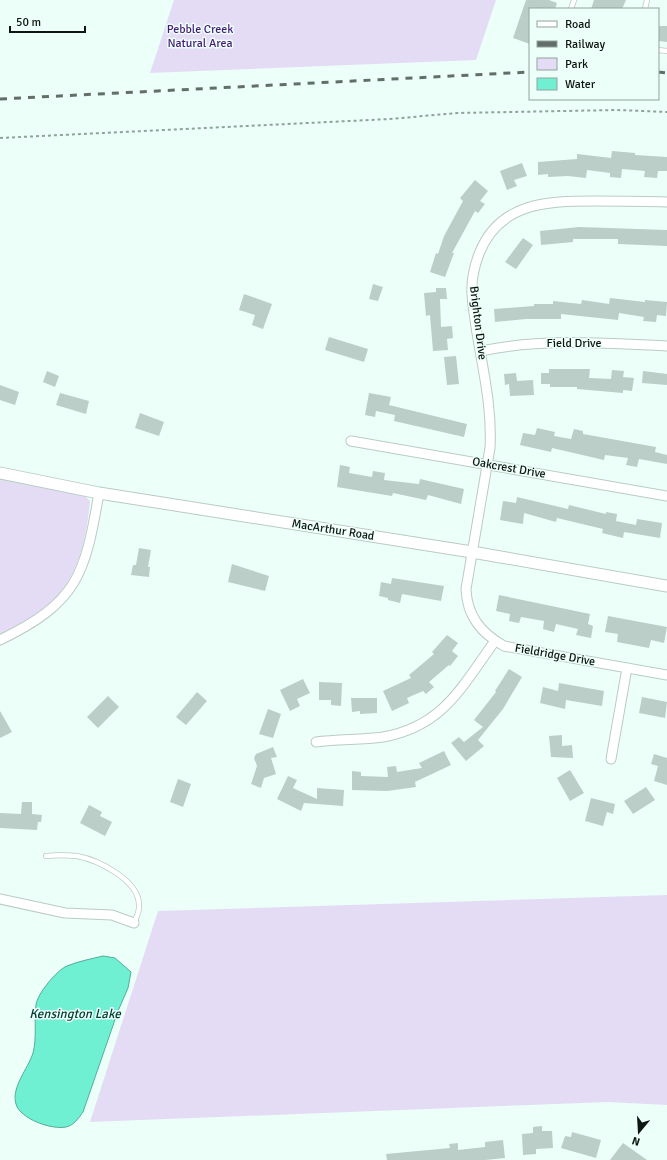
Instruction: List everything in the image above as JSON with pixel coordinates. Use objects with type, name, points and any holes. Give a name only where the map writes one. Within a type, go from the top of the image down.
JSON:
[{"type":"street","name":"Brighton Drive","points":[[472,552],[488,464],[492,426],[472,295],[473,273],[481,248],[495,228],[501,223],[517,212],[542,203],[563,201],[667,202]]},
{"type":"street","name":"Field Drive","points":[[481,352],[498,348],[557,342],[667,346]]},
{"type":"street","name":"Oakcrest Drive","points":[[351,441],[667,496]]},
{"type":"street","name":"MacArthur Road","points":[[0,473],[99,493],[472,552],[667,586]]},
{"type":"street","points":[[0,640],[25,628],[45,615],[72,588],[83,564],[99,493]]},
{"type":"street","name":"Fieldridge Drive","points":[[472,552],[467,584],[468,604],[477,624],[494,641],[510,648],[667,675]]},
{"type":"street","points":[[316,742],[382,737],[403,731],[429,720],[456,697],[494,641]]},
{"type":"street","points":[[611,758],[627,668]]},
{"type":"street","points":[[0,899],[64,913],[112,915],[134,923]]},
{"type":"lane","points":[[46,856],[63,855],[78,857],[106,867],[125,879],[140,906],[134,923]]},
{"type":"path","points":[[0,138],[390,119],[457,114],[617,110],[667,112]]},
{"type":"green space","name":"Pebble Creek Natural Area","points":[[174,0],[496,0],[476,60],[150,73]]},
{"type":"green space","points":[[0,480],[85,496],[90,501],[81,552],[67,583],[57,597],[45,609],[30,620],[0,636]]},
{"type":"green space","points":[[667,895],[667,1105],[608,1102],[90,1122],[158,911]]},
{"type":"water","name":"Kensington Lake","points":[[103,956],[115,958],[131,972],[128,988],[118,1011],[83,1112],[74,1123],[69,1126],[53,1127],[45,1125],[30,1119],[24,1114],[16,1104],[15,1098],[18,1085],[33,1053],[37,1000],[48,983],[63,968]]},
{"type":"building","points":[[526,0],[549,0],[557,3],[555,8],[529,8],[529,44],[513,38]]},
{"type":"building","points":[[594,0],[626,0],[622,8],[591,8]]},
{"type":"building","points":[[659,26],[667,26],[667,42],[659,41]]},
{"type":"building","points":[[612,151],[635,153],[635,155],[667,157],[667,171],[658,171],[657,178],[644,177],[645,171],[622,169],[621,178],[610,177],[610,173],[587,170],[586,178],[568,176],[548,177],[548,174],[538,175],[538,162],[577,159],[577,154],[611,158]]},
{"type":"building","points":[[522,163],[527,176],[514,180],[517,186],[507,190],[500,171]]},
{"type":"building","points":[[475,180],[488,191],[480,201],[485,204],[478,213],[475,211],[452,253],[454,253],[445,277],[430,272],[436,253],[438,254],[444,236],[463,201],[460,198]]},
{"type":"building","points":[[579,227],[667,230],[667,246],[618,244],[618,239],[573,239],[573,242],[541,245],[540,231]]},
{"type":"building","points":[[523,238],[533,245],[516,269],[505,262]]},
{"type":"building","points":[[373,284],[383,287],[378,301],[369,299]]},
{"type":"building","points":[[436,288],[446,288],[447,299],[440,299],[441,327],[452,326],[453,338],[447,339],[448,350],[433,351],[430,315],[426,316],[424,293],[436,292]]},
{"type":"building","points":[[244,294],[272,304],[263,329],[252,325],[255,315],[239,310]]},
{"type":"building","points":[[610,298],[645,302],[645,300],[667,302],[666,316],[657,315],[656,322],[643,321],[644,317],[619,313],[618,320],[561,314],[561,319],[526,319],[495,322],[494,309],[534,306],[534,304],[553,304],[553,301],[581,304],[582,300],[609,304]]},
{"type":"building","points":[[329,337],[368,349],[364,362],[325,350]]},
{"type":"building","points":[[456,356],[459,384],[447,385],[444,357]]},
{"type":"building","points":[[549,369],[590,369],[589,378],[611,379],[612,370],[624,371],[623,377],[634,378],[632,391],[623,390],[623,393],[577,389],[577,387],[550,387],[550,384],[541,384],[541,373],[549,373]]},
{"type":"building","points":[[47,371],[59,376],[55,387],[43,382]]},
{"type":"building","points":[[643,371],[667,374],[667,385],[642,383]]},
{"type":"building","points":[[516,373],[517,381],[533,380],[534,395],[510,396],[509,384],[505,385],[504,374]]},
{"type":"building","points":[[0,385],[19,392],[15,405],[0,400]]},
{"type":"building","points":[[60,393],[89,401],[86,414],[56,405]]},
{"type":"building","points":[[369,393],[391,397],[389,405],[467,424],[464,437],[394,421],[395,415],[376,411],[375,417],[365,415]]},
{"type":"building","points":[[140,413],[164,422],[159,436],[135,428]]},
{"type":"building","points":[[537,428],[555,432],[554,436],[571,439],[574,429],[583,431],[583,434],[656,447],[655,452],[667,455],[667,464],[639,459],[637,467],[626,465],[628,458],[605,455],[604,460],[552,448],[551,452],[520,445],[523,433],[535,435]]},
{"type":"building","points":[[340,465],[350,467],[349,473],[372,477],[373,471],[385,473],[384,480],[419,484],[420,479],[464,489],[461,504],[428,495],[426,500],[393,493],[392,496],[337,487]]},
{"type":"building","points":[[517,497],[568,509],[569,505],[606,514],[606,512],[617,514],[616,521],[636,525],[637,519],[662,523],[660,538],[624,532],[623,538],[602,533],[603,529],[557,518],[556,522],[524,513],[523,524],[500,520],[503,501],[516,503]]},
{"type":"building","points":[[139,548],[151,550],[148,567],[150,567],[149,577],[131,575],[133,565],[136,565]]},
{"type":"building","points":[[232,564],[269,576],[265,591],[228,582]]},
{"type":"building","points":[[392,578],[444,586],[441,601],[402,594],[400,603],[379,596],[381,582],[391,584]]},
{"type":"building","points":[[499,595],[590,614],[588,624],[593,626],[591,638],[576,635],[578,629],[556,624],[554,632],[543,629],[544,621],[521,617],[519,623],[509,621],[510,614],[496,611]]},
{"type":"building","points":[[608,616],[667,627],[664,643],[651,640],[649,648],[617,642],[618,634],[605,632]]},
{"type":"building","points":[[447,635],[458,643],[452,651],[458,656],[450,666],[449,665],[429,682],[434,687],[426,694],[423,691],[407,698],[409,703],[392,711],[383,691],[411,678],[409,675],[434,654],[432,652]]},
{"type":"building","points":[[509,669],[522,677],[503,709],[478,740],[484,746],[466,761],[451,743],[459,737],[464,742],[483,727],[474,720],[496,692],[495,691]]},
{"type":"building","points":[[303,679],[310,693],[297,699],[300,706],[290,711],[280,690]]},
{"type":"building","points":[[319,682],[342,683],[341,706],[331,705],[331,700],[319,700]]},
{"type":"building","points":[[559,683],[604,691],[602,706],[566,700],[565,709],[540,703],[543,687],[558,691]]},
{"type":"building","points":[[197,692],[207,701],[186,725],[176,717]]},
{"type":"building","points":[[108,696],[119,707],[98,728],[87,717]]},
{"type":"building","points":[[642,697],[667,702],[665,718],[639,713]]},
{"type":"building","points":[[351,698],[377,698],[377,713],[360,714],[360,711],[352,712]]},
{"type":"building","points":[[268,709],[281,714],[273,738],[259,734]]},
{"type":"building","points":[[0,711],[12,732],[0,738]]},
{"type":"building","points":[[562,735],[562,746],[572,745],[573,758],[551,757],[549,736]]},
{"type":"building","points":[[273,747],[277,757],[271,758],[276,774],[264,778],[261,788],[251,784],[257,766],[254,758],[256,754]]},
{"type":"building","points":[[444,751],[451,765],[415,782],[416,787],[387,791],[352,790],[352,771],[361,772],[361,776],[388,777],[387,767],[396,766],[397,772],[422,768],[419,763]]},
{"type":"building","points":[[654,754],[667,758],[667,785],[654,781],[658,766],[651,764]]},
{"type":"building","points":[[570,770],[584,793],[570,801],[557,778]]},
{"type":"building","points":[[288,776],[297,780],[293,788],[317,799],[317,788],[344,790],[343,806],[304,803],[301,811],[277,799]]},
{"type":"building","points":[[178,779],[191,784],[183,807],[170,802]]},
{"type":"building","points":[[646,787],[655,800],[633,814],[624,801]]},
{"type":"building","points":[[591,798],[615,804],[613,814],[607,812],[603,826],[585,821]]},
{"type":"building","points":[[22,802],[32,802],[32,814],[42,815],[41,822],[38,822],[37,830],[0,828],[0,813],[21,814]]},
{"type":"building","points":[[89,805],[102,812],[100,816],[112,822],[105,836],[80,823]]},
{"type":"building","points":[[542,1126],[542,1131],[552,1131],[553,1148],[536,1149],[536,1154],[523,1155],[522,1134],[533,1133],[533,1127]]},
{"type":"building","points":[[572,1132],[601,1140],[596,1158],[561,1148],[565,1136],[571,1137]]},
{"type":"building","points":[[503,1140],[505,1158],[485,1160],[387,1160],[386,1154],[450,1148],[449,1144],[458,1143],[458,1150],[485,1147],[485,1142]]},
{"type":"building","points":[[623,1143],[647,1160],[610,1160]]},
{"type":"railway","points":[[0,99],[529,72]]},
{"type":"railway","points":[[659,72],[667,73]]}]
